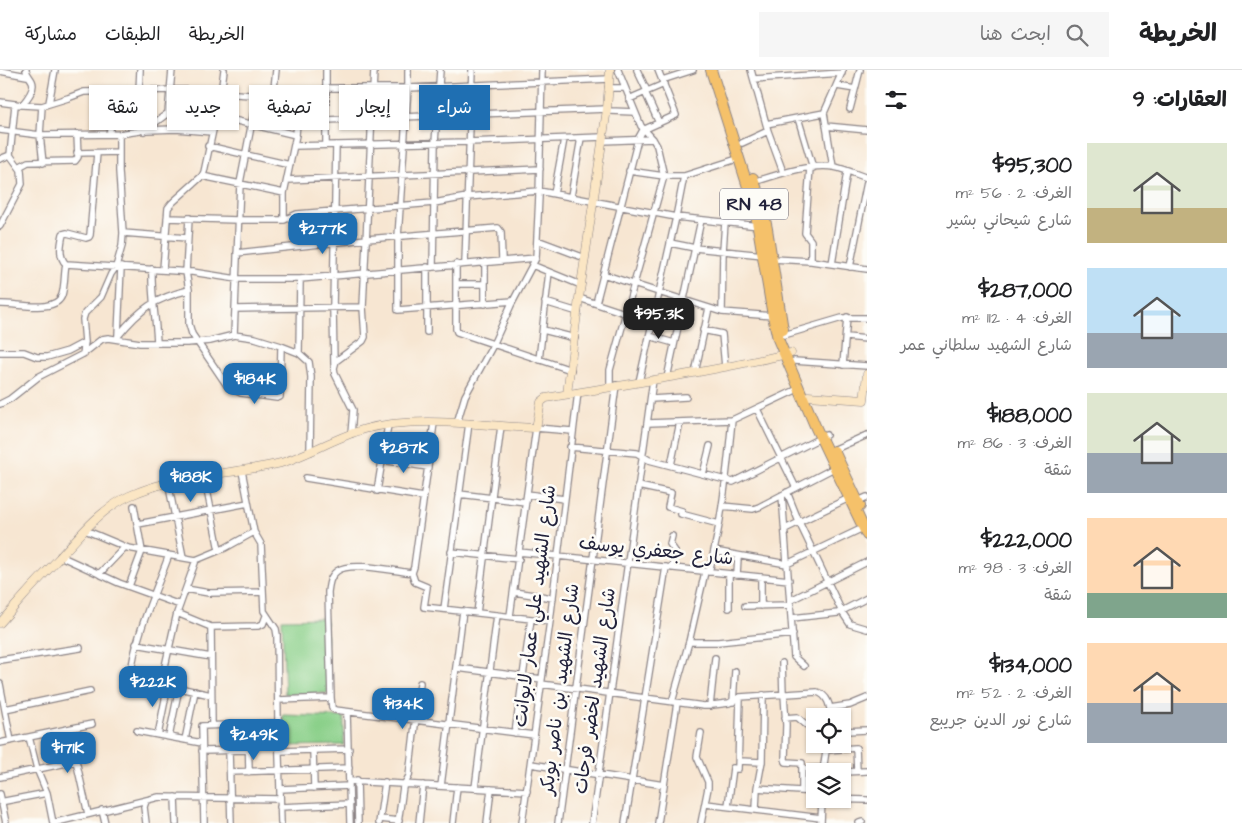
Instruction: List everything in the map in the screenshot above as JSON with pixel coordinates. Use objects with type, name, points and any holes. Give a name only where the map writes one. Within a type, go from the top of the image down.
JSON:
[{"type":"highway","name":"RN 48","points":[[711,70],[735,133],[742,143],[762,205],[773,316],[808,396],[834,468],[858,498]]},
{"type":"highway","name":"RN 48","points":[[718,70],[767,257],[787,349],[798,389],[858,498],[866,527]]},
{"type":"street","points":[[49,103],[55,70]]},
{"type":"street","points":[[139,85],[140,70]]},
{"type":"street","points":[[171,85],[172,70]]},
{"type":"street","points":[[222,85],[224,70]]},
{"type":"street","points":[[274,85],[276,70]]},
{"type":"street","points":[[326,70],[326,85]]},
{"type":"street","points":[[373,85],[374,70]]},
{"type":"street","points":[[408,70],[408,85]]},
{"type":"street","points":[[438,85],[440,70]]},
{"type":"street","points":[[471,84],[472,70]]},
{"type":"street","points":[[457,423],[465,396],[493,345],[536,258],[542,70]]},
{"type":"street","points":[[568,394],[579,298],[607,109],[610,70]]},
{"type":"street","points":[[618,70],[643,130],[653,139],[657,146],[664,176]]},
{"type":"street","points":[[637,70],[659,123]]},
{"type":"street","points":[[596,303],[638,139],[643,130],[676,114],[658,70]]},
{"type":"street","points":[[629,99],[693,70]]},
{"type":"street","points":[[751,70],[767,127],[783,172]]},
{"type":"street","points":[[850,109],[860,70]]},
{"type":"street","points":[[0,71],[26,73],[32,80],[31,92],[22,105]]},
{"type":"street","points":[[754,79],[843,71],[824,113],[833,167]]},
{"type":"street","points":[[454,85],[609,79]]},
{"type":"street","points":[[837,86],[855,89]]},
{"type":"street","points":[[608,88],[625,88]]},
{"type":"street","points":[[0,102],[15,105],[42,106],[89,92]]},
{"type":"street","points":[[0,226],[22,184],[19,167],[10,156],[15,105]]},
{"type":"street","points":[[42,106],[40,135],[43,163]]},
{"type":"street","points":[[490,113],[607,109],[610,111],[634,112]]},
{"type":"street","points":[[742,143],[767,127],[824,113]]},
{"type":"street","points":[[142,131],[167,114]]},
{"type":"street","points":[[798,118],[812,168],[805,233],[811,241],[810,261]]},
{"type":"street","points":[[826,126],[867,130]]},
{"type":"street","points":[[0,130],[40,135],[119,134],[176,129],[212,132],[202,176],[168,208],[163,269]]},
{"type":"street","points":[[234,335],[240,184],[250,130]]},
{"type":"street","points":[[274,130],[296,135]]},
{"type":"street","points":[[284,220],[284,193],[296,130]]},
{"type":"street","points":[[326,130],[326,145]]},
{"type":"street","points":[[334,364],[363,341],[365,337],[363,307],[371,130]]},
{"type":"street","points":[[404,130],[398,237],[398,310],[513,302]]},
{"type":"street","points":[[426,332],[433,234],[435,130]]},
{"type":"street","points":[[465,263],[469,130]]},
{"type":"street","points":[[19,167],[25,162],[75,161],[78,157],[77,134]]},
{"type":"street","points":[[118,338],[119,267],[123,233],[119,134]]},
{"type":"street","points":[[294,146],[581,138],[653,139]]},
{"type":"street","points":[[571,196],[581,138]]},
{"type":"street","points":[[554,194],[564,139]]},
{"type":"street","points":[[336,145],[333,277],[334,374],[353,410],[351,434]]},
{"type":"street","points":[[208,146],[290,165]]},
{"type":"street","points":[[77,153],[119,152]]},
{"type":"street","points":[[97,153],[90,235],[86,238],[67,233],[63,234],[61,256],[66,264],[163,269],[237,279],[300,279],[536,258]]},
{"type":"street","points":[[0,159],[10,156]]},
{"type":"street","points":[[630,171],[664,176],[684,176],[740,158]]},
{"type":"street","points":[[754,182],[783,172],[833,167],[867,178]]},
{"type":"street","points":[[287,180],[540,169]]},
{"type":"street","points":[[832,264],[847,172]]},
{"type":"street","points":[[202,176],[284,193]]},
{"type":"street","name":"شارع الشهيد بن ناصر بوبكر","points":[[558,823],[607,451],[613,386],[610,370],[652,213],[664,176]]},
{"type":"street","points":[[639,382],[684,176]]},
{"type":"street","points":[[850,267],[867,182]]},
{"type":"street","points":[[166,218],[284,220],[295,215],[434,203],[467,197],[539,191],[676,217],[759,226]]},
{"type":"street","points":[[189,218],[186,272],[189,290],[189,324],[197,342],[228,387],[241,393],[280,397],[281,346]]},
{"type":"street","points":[[667,378],[701,220]]},
{"type":"street","points":[[722,312],[722,251],[725,222]]},
{"type":"street","points":[[237,253],[367,239],[500,229],[502,260]]},
{"type":"street","points":[[123,233],[187,238]]},
{"type":"street","points":[[537,240],[585,258]]},
{"type":"street","points":[[670,243],[695,248],[867,269]]},
{"type":"street","points":[[485,262],[485,304]]},
{"type":"street","points":[[0,304],[49,306],[58,303],[62,296],[66,264]]},
{"type":"street","points":[[456,264],[457,332],[571,370]]},
{"type":"street","points":[[532,265],[581,285]]},
{"type":"street","points":[[83,354],[85,342],[83,319],[85,313],[101,297],[119,267]]},
{"type":"street","points":[[152,269],[151,292],[155,301],[157,343]]},
{"type":"street","points":[[540,360],[549,272]]},
{"type":"street","points":[[603,274],[722,312],[773,316]]},
{"type":"street","points":[[299,353],[300,279]]},
{"type":"street","points":[[456,284],[485,284]]},
{"type":"street","points":[[118,338],[127,325],[155,301],[168,294],[189,290]]},
{"type":"street","points":[[579,298],[652,322]]},
{"type":"street","points":[[546,302],[578,312]]},
{"type":"street","points":[[235,310],[363,307]]},
{"type":"street","points":[[695,373],[709,308]]},
{"type":"street","points":[[843,364],[848,317]]},
{"type":"street","points":[[510,616],[541,402],[546,398],[770,359],[848,317],[867,318]]},
{"type":"street","points":[[542,330],[575,338]]},
{"type":"street","points":[[703,330],[722,334],[726,367]]},
{"type":"street","points":[[0,404],[10,399],[38,378],[108,338],[157,343],[197,342],[234,335],[255,338],[299,353],[309,362],[311,370],[310,452]]},
{"type":"street","points":[[649,336],[674,343]]},
{"type":"street","points":[[846,337],[867,339]]},
{"type":"street","points":[[0,352],[24,352],[38,357],[47,357],[85,342]]},
{"type":"street","points":[[787,349],[843,364],[867,366]]},
{"type":"street","points":[[808,396],[866,401],[867,374]]},
{"type":"street","name":"شارع الشهيد لخضر فرحات","points":[[592,823],[653,380]]},
{"type":"street","points":[[648,423],[732,420],[798,389]]},
{"type":"street","name":"شارع الشهيد علي عمار لابوانت","points":[[522,823],[553,598],[578,392]]},
{"type":"street","points":[[651,399],[686,397]]},
{"type":"street","points":[[757,409],[796,488]]},
{"type":"street","points":[[658,823],[675,702],[707,572],[714,551],[719,524],[726,481],[732,420]]},
{"type":"street","points":[[671,465],[680,422]]},
{"type":"street","points":[[434,423],[412,573],[415,582],[427,586],[424,606],[550,621]]},
{"type":"street","points":[[0,623],[60,556],[109,508],[130,496],[166,483],[280,463],[351,434],[388,425],[457,423],[572,431]]},
{"type":"street","points":[[444,609],[468,424]]},
{"type":"street","points":[[377,490],[388,425]]},
{"type":"street","points":[[477,613],[501,426]]},
{"type":"street","points":[[833,450],[867,435]]},
{"type":"street","points":[[570,447],[637,454],[649,460],[733,482],[824,437]]},
{"type":"street","points":[[703,474],[710,446]]},
{"type":"street","points":[[382,460],[428,467]]},
{"type":"street","points":[[722,506],[753,509],[759,507],[834,468]]},
{"type":"street","points":[[242,471],[254,532],[261,544],[266,616],[276,630],[277,635],[281,823]]},
{"type":"street","points":[[306,478],[424,497]]},
{"type":"street","points":[[206,485],[219,550]]},
{"type":"street","points":[[638,486],[671,493],[668,507],[682,511],[681,514],[719,524]]},
{"type":"street","points":[[170,492],[183,557]]},
{"type":"street","points":[[459,494],[526,502]]},
{"type":"street","points":[[527,494],[564,499]]},
{"type":"street","points":[[785,494],[842,612],[850,624],[867,629]]},
{"type":"street","points":[[785,494],[785,529],[794,656],[804,666]]},
{"type":"street","points":[[785,529],[858,498]]},
{"type":"street","points":[[138,524],[248,503]]},
{"type":"street","points":[[129,586],[142,551],[134,506]]},
{"type":"street","points":[[714,551],[738,557],[787,564],[866,527]]},
{"type":"street","points":[[85,530],[125,547],[196,560],[254,532]]},
{"type":"street","points":[[625,823],[644,699],[669,568],[675,552],[670,544],[672,536]]},
{"type":"street","points":[[99,574],[125,547]]},
{"type":"street","points":[[451,552],[518,559]]},
{"type":"street","name":"شارع جعفري يوسف","points":[[519,552],[788,580]]},
{"type":"street","points":[[169,555],[136,644],[130,679],[212,695]]},
{"type":"street","points":[[60,556],[99,574],[180,605]]},
{"type":"street","points":[[737,575],[738,557]]},
{"type":"street","points":[[161,684],[177,614],[196,560]]},
{"type":"street","points":[[745,606],[791,602],[867,562]]},
{"type":"street","points":[[412,573],[353,567],[340,569],[332,577],[328,592],[331,698],[334,710],[534,735]]},
{"type":"street","points":[[729,574],[729,608]]},
{"type":"street","points":[[761,577],[762,606]]},
{"type":"street","points":[[186,589],[209,593],[263,592]]},
{"type":"street","points":[[514,592],[553,598]]},
{"type":"street","points":[[792,618],[842,612],[867,598]]},
{"type":"street","points":[[441,786],[463,611]]},
{"type":"street","points":[[177,614],[211,627],[258,626],[262,624],[266,616]]},
{"type":"street","points":[[476,788],[497,615]]},
{"type":"street","points":[[515,733],[531,619]]},
{"type":"street","points":[[211,627],[212,725]]},
{"type":"street","points":[[689,642],[718,642],[793,634]]},
{"type":"street","points":[[136,644],[211,657]]},
{"type":"street","points":[[0,660],[80,648]]},
{"type":"street","points":[[710,706],[715,658]]},
{"type":"street","points":[[782,663],[785,759],[786,762],[802,763],[802,791]]},
{"type":"street","points":[[457,668],[522,676],[541,682],[609,694],[710,706],[732,702],[740,697],[817,692],[826,697],[830,708],[850,705],[867,698]]},
{"type":"street","points":[[732,702],[735,671]]},
{"type":"street","points":[[385,782],[379,821],[398,822],[403,787],[408,779],[420,683]]},
{"type":"street","points":[[0,684],[11,741]]},
{"type":"street","points":[[158,735],[168,685]]},
{"type":"street","points":[[169,737],[179,688]]},
{"type":"street","points":[[5,709],[90,691]]},
{"type":"street","points":[[185,740],[195,691]]},
{"type":"street","points":[[756,810],[757,788],[762,762],[763,695]]},
{"type":"street","points":[[728,806],[733,768],[738,769],[739,760],[740,697]]},
{"type":"street","points":[[278,700],[331,698]]},
{"type":"street","points":[[347,712],[350,823]]},
{"type":"street","points":[[785,718],[797,717],[806,725]]},
{"type":"street","points":[[204,823],[202,726],[278,723]]},
{"type":"street","points":[[0,743],[92,724]]},
{"type":"street","points":[[248,725],[249,772]]},
{"type":"street","points":[[69,729],[88,814]]},
{"type":"street","points":[[851,731],[867,730]]},
{"type":"street","points":[[137,731],[202,743]]},
{"type":"street","points":[[700,733],[697,756],[708,782],[706,804],[701,823]]},
{"type":"street","points":[[29,737],[36,769],[47,793],[53,823],[159,797],[280,799]]},
{"type":"street","points":[[851,748],[856,748],[856,772]]},
{"type":"street","points":[[279,751],[349,749]]},
{"type":"street","points":[[202,751],[249,750]]},
{"type":"street","points":[[313,750],[314,788]]},
{"type":"street","points":[[229,751],[231,823]]},
{"type":"street","points":[[739,760],[762,762]]},
{"type":"street","points":[[0,776],[76,761]]},
{"type":"street","points":[[531,764],[664,784]]},
{"type":"street","points":[[230,772],[349,768]]},
{"type":"street","points":[[802,769],[806,769]]},
{"type":"street","points":[[851,772],[867,771]]},
{"type":"street","points":[[280,788],[314,788],[349,784],[357,780],[527,791]]},
{"type":"street","points":[[357,780],[358,823]]},
{"type":"street","points":[[419,823],[423,785]]},
{"type":"street","points":[[452,823],[457,787]]},
{"type":"street","points":[[757,788],[806,791]]},
{"type":"street","points":[[487,823],[491,789]]},
{"type":"street","points":[[1,802],[47,793]]},
{"type":"street","points":[[0,794],[6,823]]},
{"type":"street","points":[[175,797],[176,823]]},
{"type":"street","points":[[851,800],[867,800]]},
{"type":"street","points":[[146,801],[144,807],[146,823]]},
{"type":"street","points":[[280,807],[350,804]]},
{"type":"street","points":[[706,804],[821,821],[823,808]]},
{"type":"street","points":[[102,810],[105,823]]},
{"type":"green space","points":[[326,618],[328,693],[285,694],[282,619]]},
{"type":"green space","points":[[283,715],[344,717],[344,745],[282,746]]}]
